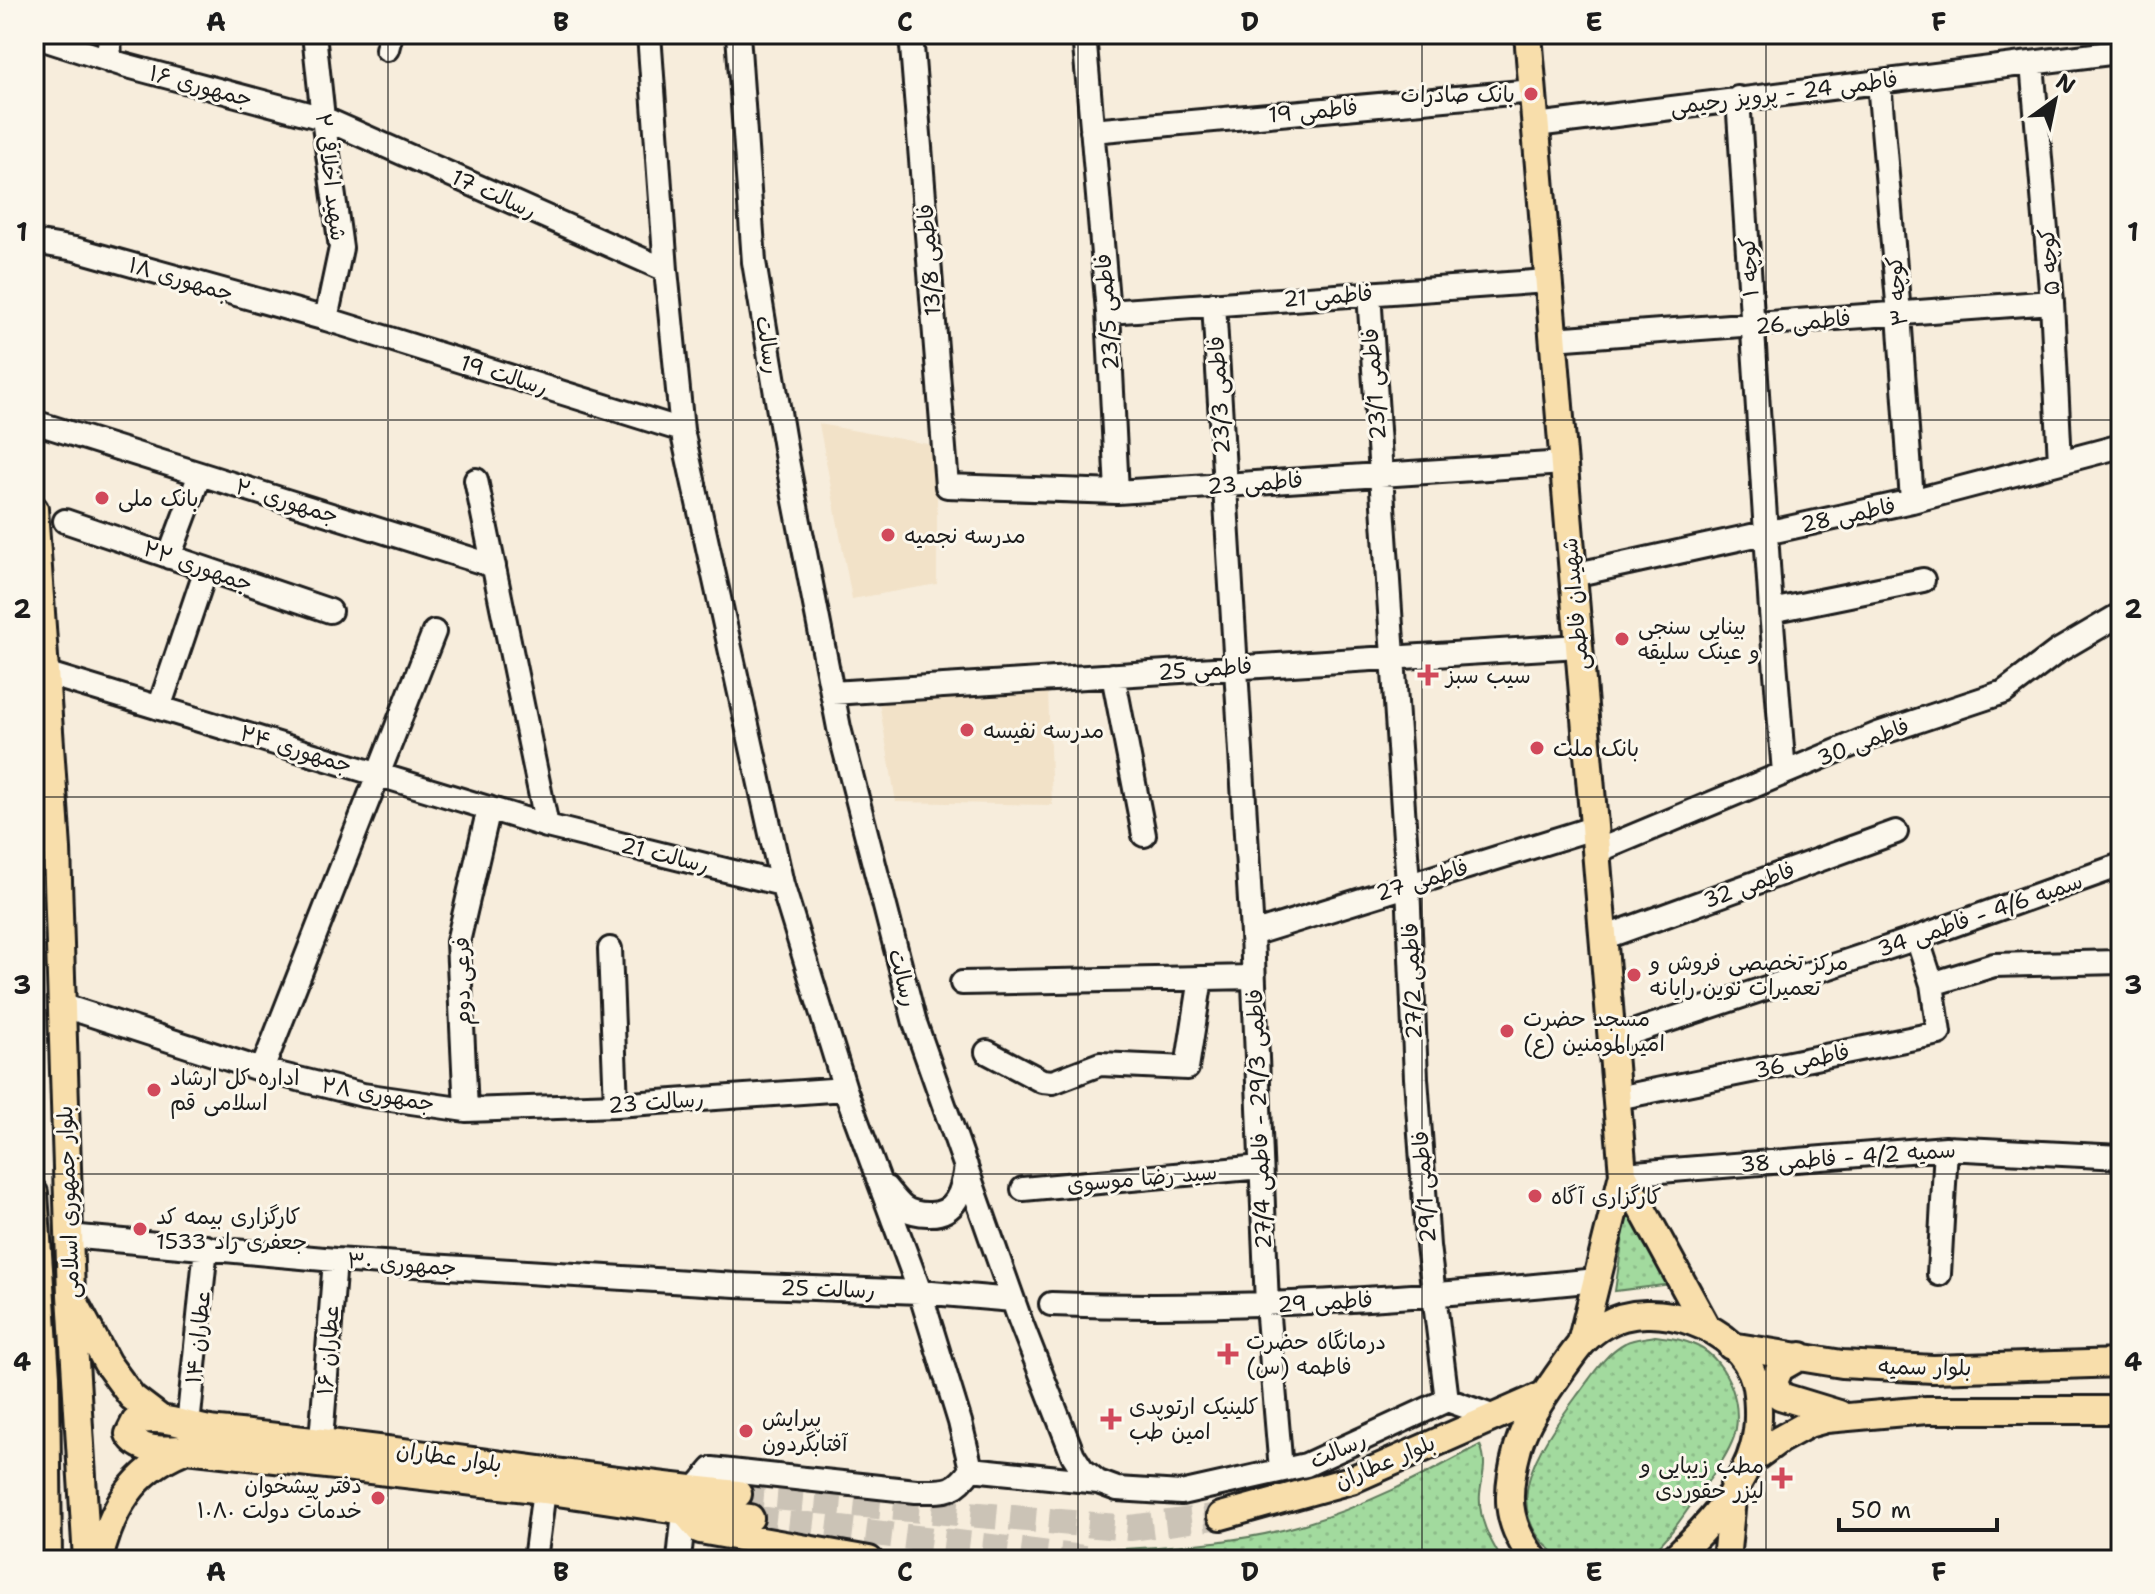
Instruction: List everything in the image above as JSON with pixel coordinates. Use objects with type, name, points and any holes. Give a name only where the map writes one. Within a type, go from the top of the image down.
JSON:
[{"type":"main road","name":"شهیدان فاطمی","points":[[1528,34],[1623,1174]]},
{"type":"main road","name":"بلوار جمهوری اسلامی","points":[[34,509],[57,849],[71,1295],[87,1560]]},
{"type":"main road","points":[[1581,1343],[1623,1174]]},
{"type":"main road","points":[[1623,1174],[1707,1328]]},
{"type":"main road","name":"بلوار جمهوری اسلامی","points":[[34,1193],[48,1560]]},
{"type":"main road","points":[[71,1295],[107,1363],[132,1397],[161,1419]]},
{"type":"main road","points":[[1535,1560],[1525,1548],[1512,1519],[1508,1489],[1523,1429],[1581,1343],[1603,1325],[1627,1316],[1652,1314],[1676,1316],[1707,1328],[1731,1346],[1755,1382],[1757,1430],[1749,1462],[1700,1533],[1672,1560]]},
{"type":"main road","name":"بلوار سمیه","points":[[1731,1346],[1842,1364],[1933,1369],[2121,1363]]},
{"type":"main road","points":[[1801,1356],[1780,1368],[1774,1382],[1780,1396],[1848,1416]]},
{"type":"main road","points":[[42,1389],[53,1421],[65,1426],[70,1420],[77,1394]]},
{"type":"main road","name":"بلوار عطاران","points":[[1221,1516],[1351,1480],[1544,1395]]},
{"type":"main road","name":"بلوار سمیه","points":[[1749,1462],[1808,1424],[1848,1416],[1927,1410],[2121,1410]]},
{"type":"main road","points":[[161,1419],[135,1422],[129,1434],[139,1445],[147,1448],[188,1437]]},
{"type":"main road","name":"بلوار عطاران","points":[[161,1419],[188,1437],[544,1490],[689,1500],[738,1494]]},
{"type":"main road","name":"بلوار عطاران","points":[[188,1437],[204,1430],[321,1440],[689,1500],[750,1518]]},
{"type":"main road","points":[[99,1560],[112,1519],[139,1478],[188,1437]]},
{"type":"main road","points":[[1726,1560],[1733,1489]]},
{"type":"main road","points":[[689,1500],[700,1530],[869,1560]]},
{"type":"street","points":[[109,34],[110,61]]},
{"type":"street","name":"شهید اخلاقی ۲","points":[[314,34],[341,248],[326,319]]},
{"type":"street","name":"رسالت","points":[[738,34],[754,262],[787,460],[832,693],[915,1023],[1013,1300],[1073,1455],[1082,1469],[1098,1482],[1117,1489],[1181,1493],[1306,1465],[1447,1400]]},
{"type":"street","name":"فاطمی 13/8","points":[[911,34],[947,486]]},
{"type":"street","name":"فاطمی 23/5","points":[[1084,34],[1108,312],[1117,492]]},
{"type":"street","points":[[643,35],[682,430],[782,884],[845,1089],[920,1292],[960,1422],[971,1469],[962,1483],[949,1491],[916,1491],[712,1469],[689,1500],[679,1560]]},
{"type":"street","name":"جمهوری ۱۶","points":[[34,36],[110,61],[323,118]]},
{"type":"street","name":"فاطمی 24 - پرویز رحیمی","points":[[1536,125],[2118,52]]},
{"type":"street","name":"کوچه ۵","points":[[2032,63],[2052,302],[2060,462]]},
{"type":"street","name":"کوچه ۳","points":[[1879,82],[1912,501]]},
{"type":"street","name":"فاطمی 19","points":[[1092,131],[1533,91]]},
{"type":"street","name":"کوچه ۱","points":[[1738,98],[1784,773]]},
{"type":"street","name":"رسالت 17","points":[[323,118],[666,270]]},
{"type":"street","name":"جمهوری ۱۸","points":[[34,242],[75,249],[326,319]]},
{"type":"street","name":"فاطمی 21","points":[[1108,312],[1548,281]]},
{"type":"street","name":"فاطمی 23/1","points":[[1369,293],[1393,657]]},
{"type":"street","name":"فاطمی 26","points":[[1553,339],[2052,302]]},
{"type":"street","name":"فاطمی 23/3","points":[[1214,304],[1234,667]]},
{"type":"street","name":"رسالت 19","points":[[326,319],[682,430]]},
{"type":"street","name":"جمهوری ۲۰","points":[[34,422],[494,566]]},
{"type":"street","name":"فاطمی 28","points":[[1573,575],[1912,501],[2121,446]]},
{"type":"street","name":"فاطمی 23","points":[[947,486],[1117,492],[1564,463]]},
{"type":"street","points":[[169,557],[200,474]]},
{"type":"street","points":[[476,480],[547,826]]},
{"type":"street","name":"جمهوری ۲۲","points":[[65,521],[330,611]]},
{"type":"street","points":[[159,708],[206,569]]},
{"type":"street","points":[[1771,611],[1923,580]]},
{"type":"street","name":"فاطمی 30","points":[[1594,840],[1784,773],[1878,734],[2004,692],[2058,651],[2121,614]]},
{"type":"street","points":[[262,1070],[434,632]]},
{"type":"street","name":"فاطمی 25","points":[[832,693],[1579,646]]},
{"type":"street","name":"فاطمی 27/2","points":[[1393,657],[1408,884],[1416,1078]]},
{"type":"street","name":"فاطمی 29/3 - فاطمی 27/4","points":[[1234,667],[1252,934],[1267,1305],[1281,1470]]},
{"type":"street","name":"جمهوری ۲۴","points":[[45,673],[547,826]]},
{"type":"street","points":[[1113,675],[1144,835]]},
{"type":"street","name":"فرعی دوم","points":[[466,1110],[458,942],[489,808]]},
{"type":"street","name":"رسالت 21","points":[[547,826],[782,884]]},
{"type":"street","name":"فاطمی 32","points":[[1603,938],[1896,832]]},
{"type":"street","name":"فاطمی 27","points":[[1252,934],[1408,884],[1594,840]]},
{"type":"street","name":"سمیه 4/6 - فاطمی 34","points":[[1611,1037],[1917,938],[2121,865]]},
{"type":"street","points":[[1917,938],[1932,984],[1994,965],[2121,962]]},
{"type":"street","points":[[610,949],[616,1105]]},
{"type":"street","points":[[962,983],[1253,977]]},
{"type":"street","points":[[987,1052],[1042,1081],[1053,1082],[1100,1064],[1187,1068],[1201,978]]},
{"type":"street","name":"فاطمی 36","points":[[1616,1096],[1939,1033],[1932,984]]},
{"type":"street","name":"جمهوری ۲۸","points":[[61,1005],[262,1070],[363,1095],[466,1110]]},
{"type":"street","name":"فاطمی 29/1","points":[[1416,1078],[1433,1296],[1447,1400]]},
{"type":"street","name":"رسالت 23","points":[[466,1110],[616,1105],[845,1089]]},
{"type":"street","points":[[1939,1274],[1946,1148]]},
{"type":"street","name":"سمیه 4/2 - فاطمی 38","points":[[1623,1174],[1946,1148],[2121,1157]]},
{"type":"street","points":[[880,1181],[904,1208],[920,1214],[937,1215],[954,1205],[963,1188],[966,1166]]},
{"type":"street","name":"سید رضا موسوی","points":[[1023,1189],[1261,1167]]},
{"type":"street","name":"جمهوری ۳۰","points":[[69,1236],[335,1260],[736,1285]]},
{"type":"street","name":"عطاران ۱۴","points":[[188,1437],[206,1247]]},
{"type":"street","name":"عطاران ۱۶","points":[[321,1440],[335,1260]]},
{"type":"street","name":"فاطمی 29","points":[[1051,1304],[1137,1307],[1267,1305],[1433,1296],[1597,1280]]},
{"type":"street","name":"رسالت 25","points":[[736,1285],[920,1292],[1013,1300]]},
{"type":"street","points":[[1447,1400],[1492,1416]]},
{"type":"street","points":[[971,1469],[1098,1482]]},
{"type":"street","points":[[535,1560],[544,1490]]},
{"type":"shaded area","name":"مدرسه نجمیه","points":[[819,424],[933,445],[937,495],[937,584],[852,599]]},
{"type":"shaded area","name":"مدرسه نفیسه","points":[[1048,689],[1052,805],[896,802],[879,702]]},
{"type":"green space","points":[[1628,1202],[1672,1284],[1615,1291]]},
{"type":"green space","points":[[1655,1336],[1692,1344],[1718,1363],[1736,1402],[1736,1429],[1732,1442],[1720,1465],[1677,1524],[1658,1547],[1642,1560],[1565,1560],[1543,1542],[1530,1523],[1526,1502],[1529,1480],[1537,1459],[1548,1437],[1604,1360],[1628,1341]]},
{"type":"green space","points":[[1480,1445],[1484,1464],[1481,1512],[1489,1537],[1502,1560],[1202,1560],[1094,1551],[1224,1541],[1276,1532],[1371,1500]]},
{"type":"tunnel","points":[[738,1494],[1130,1528],[1221,1516]]},
{"type":"tunnel","points":[[750,1518],[1100,1560]]},
{"type":"place","name":"بانک صادرات","points":[[1531,94]]},
{"type":"place","name":"بانک ملی","points":[[102,498]]},
{"type":"place","name":"مدرسه نجمیه","points":[[888,535]]},
{"type":"place","name":"بینایی سنجی و عینک سلیقه","points":[[1622,639]]},
{"type":"place","name":"سیب سبز","points":[[1428,675]]},
{"type":"place","name":"مدرسه نفیسه","points":[[967,730]]},
{"type":"place","name":"بانک ملت","points":[[1537,748]]},
{"type":"place","name":"مرکز تخصصی فروش و تعمیرات نوین رایانه","points":[[1634,975]]},
{"type":"place","name":"مسجد حضرت امیرالمومنین (ع)","points":[[1507,1031]]},
{"type":"place","name":"اداره کل ارشاد اسلامی قم","points":[[154,1090]]},
{"type":"place","name":"کارگزاری آگاه","points":[[1535,1196]]},
{"type":"place","name":"کارگزاری بیمه کد 1533 جعفری راد","points":[[140,1229]]},
{"type":"place","name":"درمانگاه حضرت فاطمه (س)","points":[[1228,1354]]},
{"type":"place","name":"کلینیک ارتوپدی امین طب","points":[[1111,1419]]},
{"type":"place","name":"پیرایش آفتابگردون","points":[[746,1431]]},
{"type":"place","name":"مطب زیبایی و لیزر حقوردی","points":[[1782,1478]]},
{"type":"place","name":"دفتر پیشخوان خدمات دولت ۱۰۸۰","points":[[378,1498]]}]
